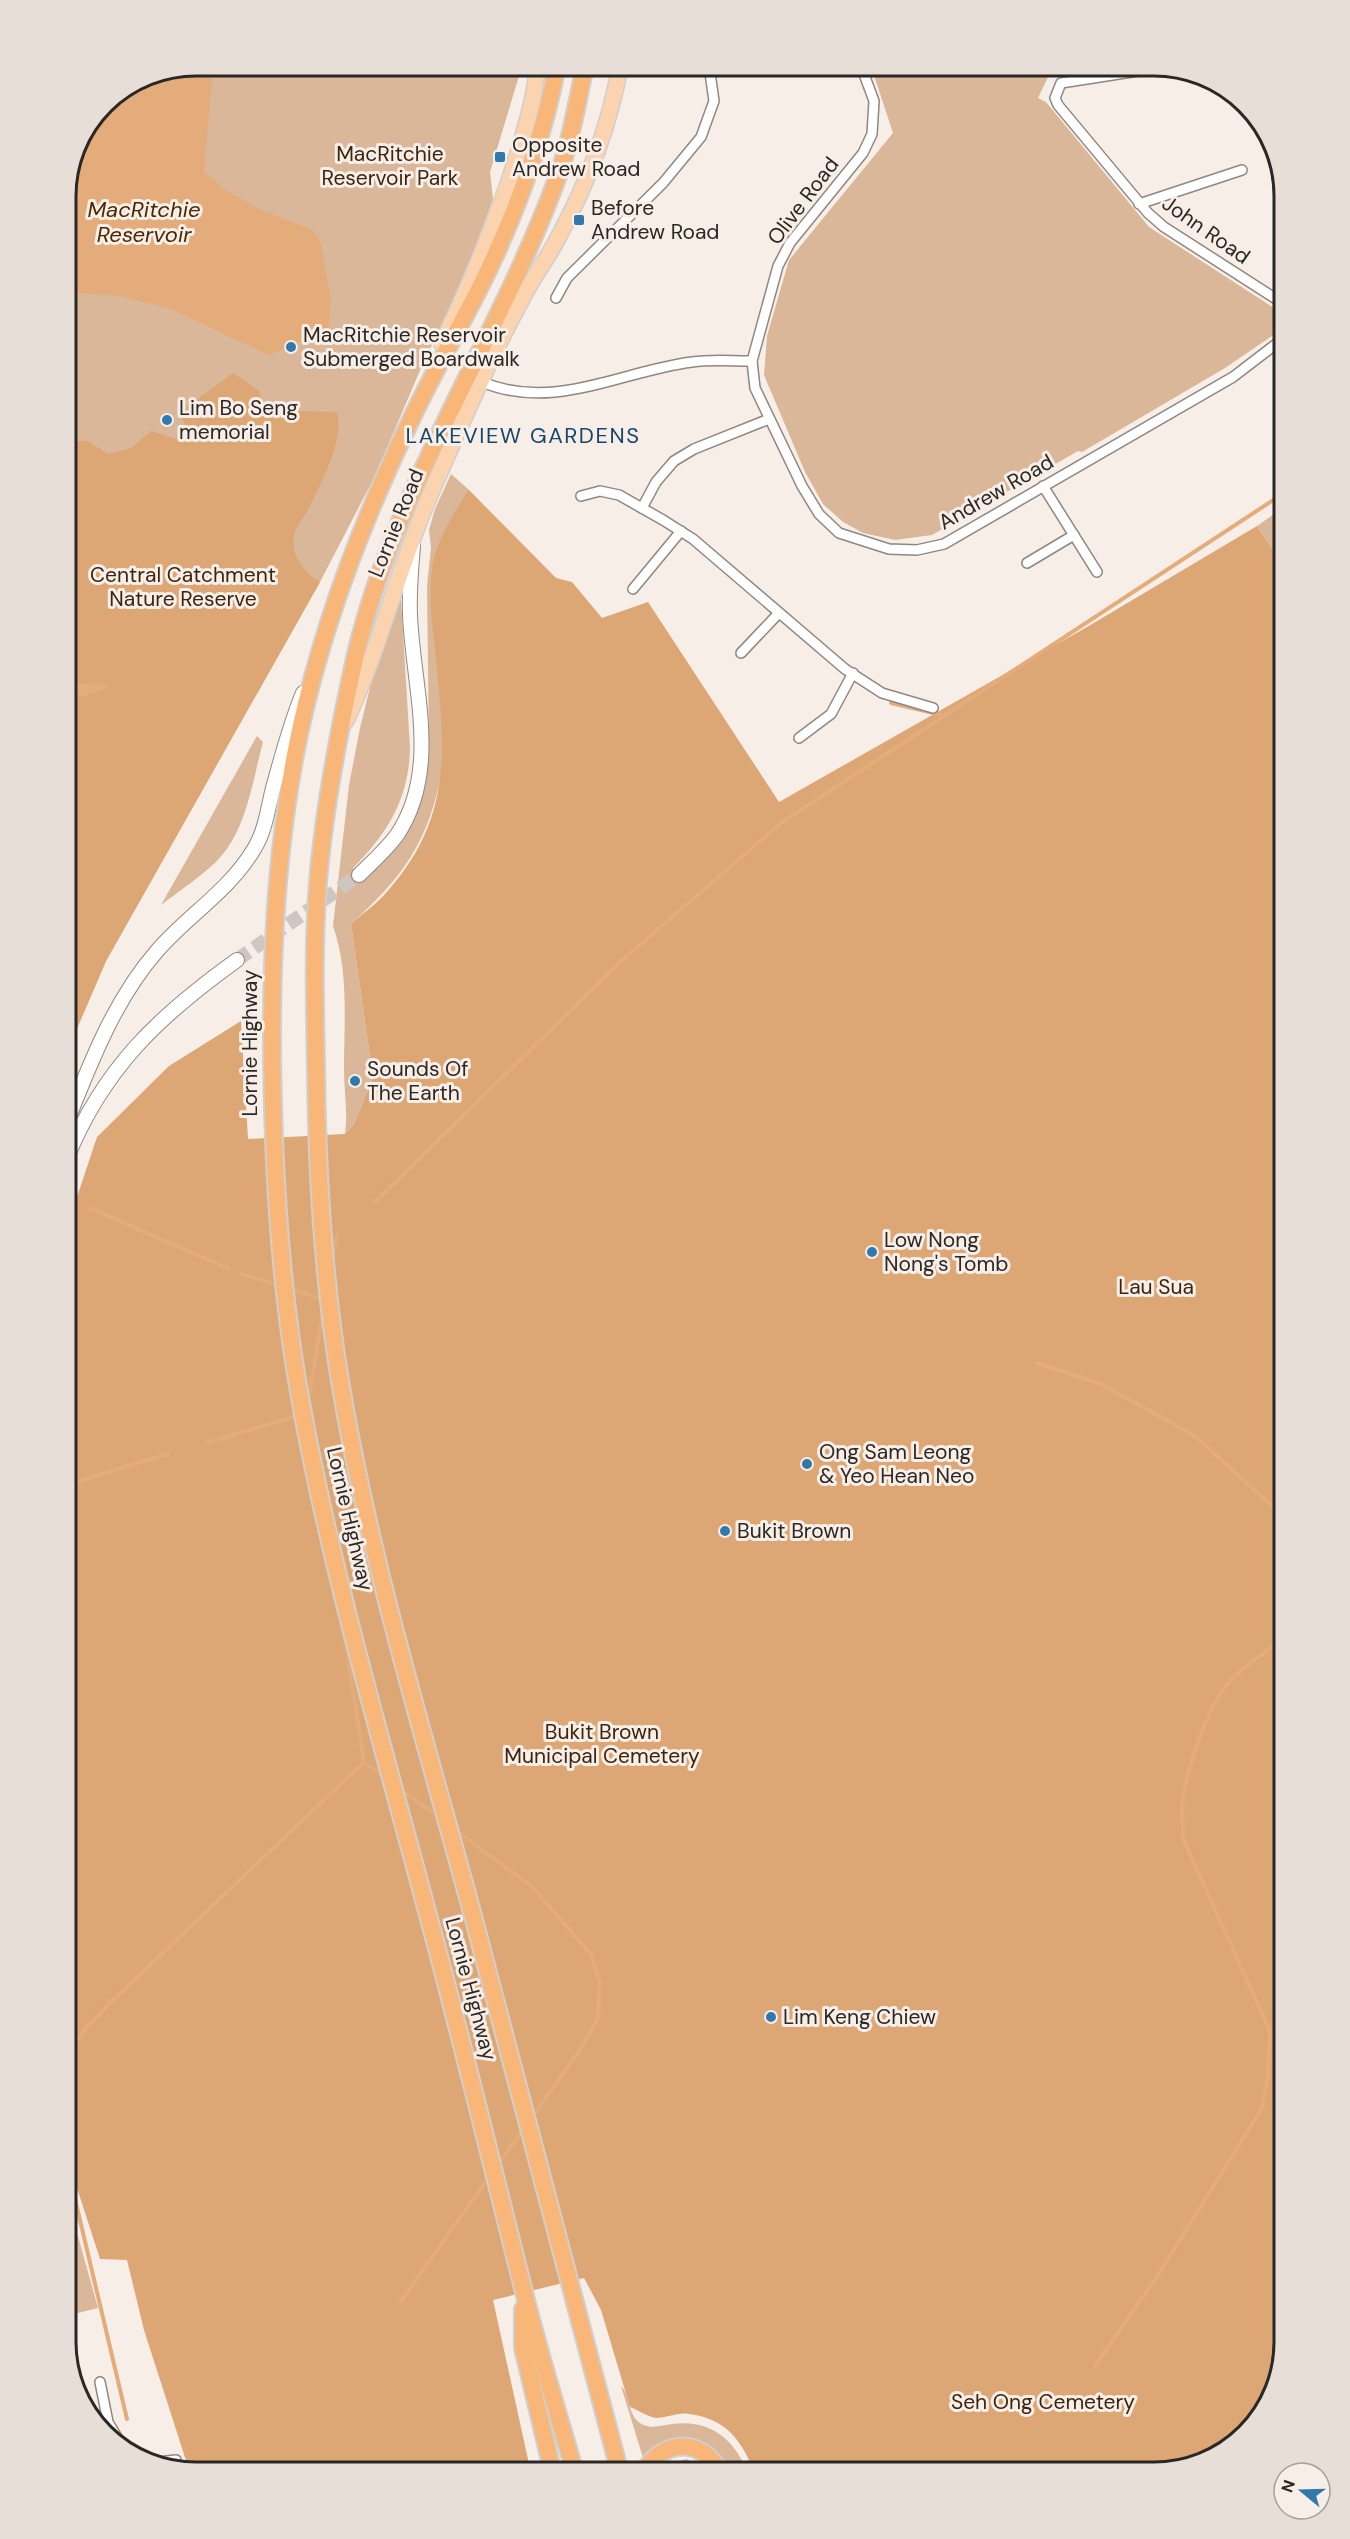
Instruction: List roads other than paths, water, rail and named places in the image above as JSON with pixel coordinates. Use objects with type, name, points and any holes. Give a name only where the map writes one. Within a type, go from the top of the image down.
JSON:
[{"type":"highway","name":"Lornie Road","points":[[350,558],[410,421],[487,271],[532,165],[554,76]]},
{"type":"highway","name":"Lornie Road","points":[[374,587],[401,516],[536,233],[560,169],[582,76]]},
{"type":"highway","name":"Lornie Highway","points":[[350,558],[315,664],[286,807],[273,955],[272,1109],[276,1202],[285,1298],[299,1389],[318,1486],[348,1612],[455,2014],[522,2286],[572,2462]]},
{"type":"highway","name":"Lornie Highway","points":[[374,587],[353,663],[339,738],[318,882],[315,951],[316,1103],[319,1194],[328,1295],[340,1382],[359,1479],[389,1607],[617,2462]]},
{"type":"highway","points":[[522,2286],[523,2348],[551,2462]]},
{"type":"highway","points":[[651,2462],[655,2456],[680,2446],[701,2451],[713,2462]]},
{"type":"main road","name":"Lornie Road","points":[[410,421],[410,412],[475,274],[505,193],[527,120],[535,76]]},
{"type":"main road","name":"Lornie Road","points":[[339,738],[366,677],[414,532],[522,297],[559,236],[582,189],[606,122],[617,76]]},
{"type":"street","points":[[555,298],[573,272],[663,183],[701,137],[714,100],[711,77]]},
{"type":"street","name":"Olive Road","points":[[752,361],[778,266],[790,243],[863,153],[872,134],[874,101],[865,77]]},
{"type":"street","name":"John Road","points":[[1096,77],[1061,82],[1056,90],[1055,98],[1058,105],[1139,204],[1164,227],[1274,298]]},
{"type":"street","name":"John Road","points":[[1139,204],[1242,170]]},
{"type":"street","name":"Andrew Road","points":[[752,361],[755,388],[819,514],[839,533],[889,549],[916,550],[944,543],[1233,377],[1274,346]]},
{"type":"street","points":[[482,382],[507,392],[577,390],[693,362],[752,361]]},
{"type":"street","points":[[642,508],[656,482],[674,461],[694,449],[769,419]]},
{"type":"street","points":[[1043,486],[1097,572]]},
{"type":"street","points":[[581,496],[600,491],[620,495],[681,531],[702,546],[824,652],[852,673],[882,693],[933,708]]},
{"type":"street","points":[[633,590],[681,531]]},
{"type":"street","points":[[359,875],[382,853],[397,834],[413,800],[419,777],[422,758],[421,719],[410,614],[414,532]]},
{"type":"street","points":[[1027,563],[1074,535]]},
{"type":"street","points":[[741,652],[779,613]]},
{"type":"street","points":[[77,1100],[113,1016],[131,984],[155,952],[229,882],[256,847],[297,709],[315,664]]},
{"type":"street","points":[[799,738],[831,714],[852,673]]},
{"type":"street","points":[[77,1138],[95,1099],[134,1048],[189,995],[237,960]]},
{"type":"street","points":[[100,2382],[107,2422]]},
{"type":"water","name":"MacRitchie Reservoir","points":[[212,76],[204,172],[224,189],[261,210],[312,230],[320,240],[331,301],[328,334],[269,355],[171,309],[120,296],[77,293],[77,188],[86,150],[106,117],[136,93],[173,79]]},
{"type":"water","points":[[77,683],[104,683],[108,688],[88,695],[77,696]]},
{"type":"waterway","points":[[376,1201],[619,963],[781,823],[1274,500]]},
{"type":"waterway","points":[[891,703],[942,715]]},
{"type":"waterway","points":[[90,1208],[229,1269]]},
{"type":"waterway","points":[[332,1260],[337,1235]]},
{"type":"waterway","points":[[241,1274],[281,1286]]},
{"type":"waterway","points":[[288,1288],[324,1299]]},
{"type":"waterway","points":[[308,1402],[323,1312]]},
{"type":"waterway","points":[[1037,1363],[1101,1384],[1195,1436],[1274,1508]]},
{"type":"waterway","points":[[206,1443],[300,1415]]},
{"type":"waterway","points":[[76,1482],[168,1454]]},
{"type":"waterway","points":[[344,1633],[364,1762],[383,1776]]},
{"type":"waterway","points":[[1274,1645],[1233,1678],[1214,1704],[1193,1758],[1182,1809],[1184,1841],[1274,2040]]},
{"type":"waterway","points":[[76,2043],[85,2029],[112,2001],[364,1762]]},
{"type":"waterway","points":[[399,1788],[439,1817]]},
{"type":"waterway","points":[[454,1829],[531,1886],[591,1954],[600,1984],[598,2018],[580,2050],[532,2117]]},
{"type":"waterway","points":[[1095,2366],[1158,2275],[1262,2108],[1268,2076],[1270,2033]]},
{"type":"waterway","points":[[497,2166],[524,2128]]},
{"type":"waterway","points":[[401,2301],[489,2177]]},
{"type":"waterway","points":[[76,2204],[127,2419]]},
{"type":"tunnel","points":[[237,960],[359,875]]},
{"type":"place","name":"Opposite Andrew Road","points":[[500,157]]},
{"type":"place","name":"Before Andrew Road","points":[[579,220]]},
{"type":"place","name":"MacRitchie Reservoir Submerged Boardwalk","points":[[291,347]]},
{"type":"place","name":"Lim Bo Seng memorial","points":[[167,420]]},
{"type":"place","name":"Sounds Of The Earth","points":[[355,1081]]},
{"type":"place","name":"Low Nong Nong's Tomb","points":[[872,1252]]},
{"type":"place","name":"Ong Sam Leong & Yeo Hean Neo","points":[[807,1464]]},
{"type":"place","name":"Bukit Brown","points":[[725,1531]]},
{"type":"place","name":"Lim Keng Chiew","points":[[771,2017]]},
{"type":"district","name":"LAKEVIEW GARDENS","points":[[523,435]]},
{"type":"park label","name":"MacRitchie Reservoir Park","points":[[390,166]]},
{"type":"park label","name":"Central Catchment Nature Reserve","points":[[183,587]]},
{"type":"park label","name":"Lau Sua","points":[[1156,1287]]},
{"type":"park label","name":"Bukit Brown Municipal Cemetery","points":[[602,1744]]},
{"type":"park label","name":"Seh Ong Cemetery","points":[[1043,2402]]}]
